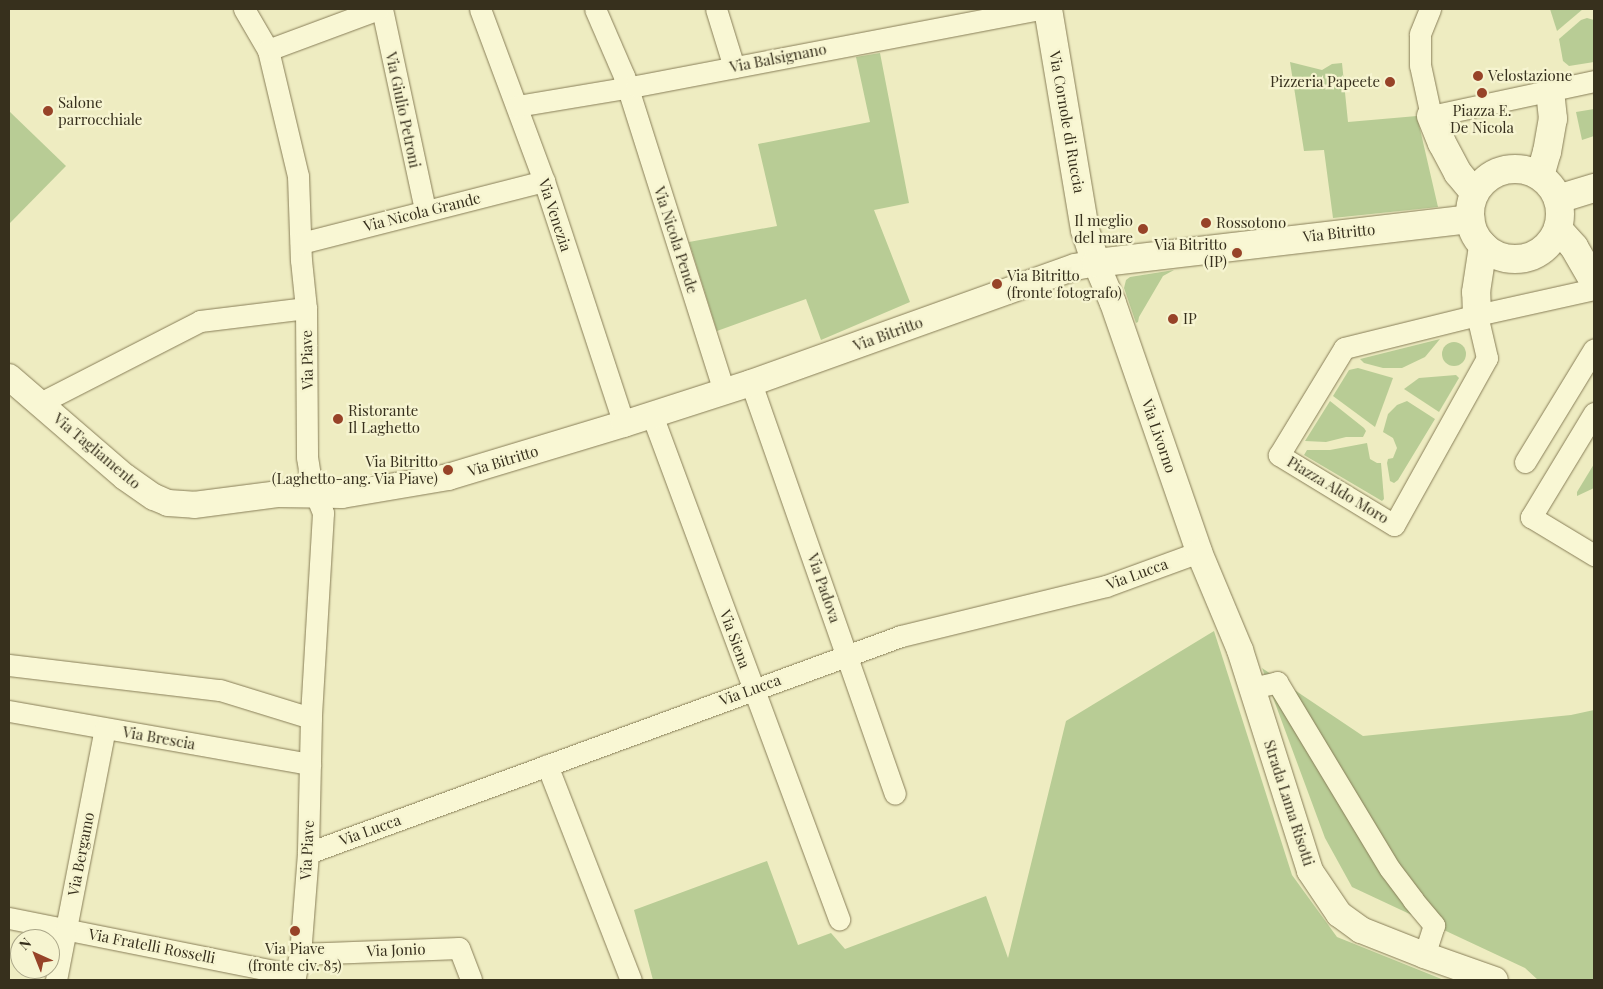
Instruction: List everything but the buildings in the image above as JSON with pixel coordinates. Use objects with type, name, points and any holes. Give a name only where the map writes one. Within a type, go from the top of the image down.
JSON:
[{"type":"main road","name":"Via Cornole di Ruccia","points":[[1048,9],[1085,230],[1096,263]]},
{"type":"main road","points":[[1540,176],[1553,119],[1550,91]]},
{"type":"main road","points":[[1431,116],[1472,206],[1474,234],[1483,246],[1495,255],[1510,259],[1525,259],[1545,247],[1558,228],[1561,214],[1558,199],[1551,186],[1540,176],[1526,170],[1511,169],[1496,173],[1484,181],[1472,206]]},
{"type":"main road","points":[[1558,199],[1594,188]]},
{"type":"main road","name":"Via Bitritto","points":[[1096,263],[1472,206]]},
{"type":"main road","points":[[1558,228],[1574,247],[1594,281]]},
{"type":"main road","points":[[1477,314],[1476,292],[1483,246]]},
{"type":"street","name":"Via Piave","points":[[244,9],[268,50],[298,176],[306,308],[308,457],[315,495],[323,513],[312,718],[308,853],[300,954],[295,978]]},
{"type":"street","points":[[268,50],[380,9]]},
{"type":"street","name":"Via Giulio Petroni","points":[[380,9],[425,210]]},
{"type":"street","name":"Via Venezia","points":[[480,9],[544,181],[624,424]]},
{"type":"street","name":"Via Nicola Pende","points":[[595,9],[627,87],[724,392]]},
{"type":"street","points":[[716,9],[734,67]]},
{"type":"street","name":"Via Balsignano","points":[[517,106],[1039,9]]},
{"type":"street","points":[[1430,9],[1420,34],[1420,65],[1431,116],[1594,81]]},
{"type":"street","name":"Via Nicola Grande","points":[[301,243],[544,181]]},
{"type":"street","name":"Via Bitritto","points":[[315,495],[346,494],[448,477],[724,392],[1075,267],[1096,263]]},
{"type":"street","name":"Via Livorno","points":[[1096,263],[1110,296],[1200,552],[1224,610]]},
{"type":"street","points":[[1477,314],[1594,289]]},
{"type":"street","points":[[40,403],[200,321],[306,308]]},
{"type":"street","name":"Piazza Aldo Moro","points":[[1477,314],[1487,358],[1394,525],[1279,455],[1344,348],[1477,314]]},
{"type":"street","points":[[1525,462],[1594,349]]},
{"type":"street","name":"Via Tagliamento","points":[[9,376],[125,477],[154,497],[168,502],[194,505],[277,494],[315,495]]},
{"type":"street","name":"Via Padova","points":[[751,383],[896,794]]},
{"type":"street","points":[[1594,413],[1531,517],[1594,555]]},
{"type":"street","name":"Via Siena","points":[[652,415],[839,919]]},
{"type":"street","name":"Via Lucca","points":[[308,853],[901,636],[1106,586],[1200,552]]},
{"type":"street","name":"Strada Lama Risotti","points":[[1224,610],[1252,688],[1310,871],[1339,914],[1361,930],[1495,980]]},
{"type":"street","points":[[9,665],[220,690],[312,718]]},
{"type":"street","points":[[1252,688],[1277,682],[1390,869],[1434,925],[1424,955]]},
{"type":"street","name":"Via Brescia","points":[[9,711],[310,764]]},
{"type":"street","name":"Via Bergamo","points":[[56,980],[105,729]]},
{"type":"street","points":[[547,765],[630,980]]},
{"type":"street","name":"Via Fratelli Rosselli","points":[[9,918],[295,978]]},
{"type":"street","name":"Via Jonio","points":[[300,954],[459,948],[471,980]]},
{"type":"green space","points":[[1550,9],[1583,9],[1557,31]]},
{"type":"green space","points":[[1587,18],[1594,20],[1594,62],[1569,66],[1563,61],[1559,39],[1581,20]]},
{"type":"green space","points":[[880,53],[909,203],[874,210],[910,302],[821,340],[806,299],[717,331],[689,242],[777,226],[758,144],[870,122],[856,57]]},
{"type":"green space","points":[[1290,62],[1322,70],[1332,64],[1342,63],[1348,122],[1417,116],[1438,207],[1333,218],[1324,150],[1304,151]]},
{"type":"green space","points":[[1594,109],[1594,136],[1582,140],[1576,112]]},
{"type":"green space","points":[[9,111],[66,166],[9,224]]},
{"type":"green space","points":[[1174,270],[1163,276],[1136,323],[1124,288],[1126,280],[1130,277]]},
{"type":"green space","points":[[1440,339],[1425,357],[1402,368],[1383,368],[1364,363],[1360,359]]},
{"type":"green space","points":[[1454,342],[1463,345],[1466,354],[1463,363],[1454,366],[1445,363],[1442,354],[1445,345]]},
{"type":"green space","points":[[1358,368],[1393,378],[1375,427],[1333,396],[1349,370]]},
{"type":"green space","points":[[1456,375],[1459,378],[1439,412],[1404,389],[1419,378]]},
{"type":"green space","points":[[1330,401],[1364,428],[1366,431],[1363,437],[1346,437],[1326,442],[1305,441]]},
{"type":"green space","points":[[1407,401],[1435,419],[1398,480],[1394,483],[1390,481],[1387,463],[1388,459],[1393,458],[1397,448],[1393,438],[1383,432],[1388,414],[1397,405]]},
{"type":"green space","points":[[1367,443],[1370,459],[1381,463],[1384,499],[1382,501],[1304,455],[1307,450],[1330,450]]},
{"type":"green space","points":[[1594,464],[1594,488],[1577,496],[1577,492]]},
{"type":"green space","points":[[1214,631],[1292,875],[1337,937],[1444,980],[653,980],[634,910],[767,861],[798,945],[831,933],[845,949],[986,896],[1008,958],[1066,721]]},
{"type":"green space","points":[[1262,668],[1363,736],[1571,715],[1594,710],[1594,980],[1538,980],[1525,968],[1352,887],[1325,838]]},
{"type":"place","name":"Velostazione","points":[[1478,76]]},
{"type":"place","name":"Pizzeria Papeete","points":[[1390,82]]},
{"type":"place","name":"Piazza E. De Nicola","points":[[1482,93]]},
{"type":"place","name":"Salone parrocchiale","points":[[48,111]]},
{"type":"place","name":"Rossotono","points":[[1206,223]]},
{"type":"place","name":"Il meglio del mare","points":[[1143,229]]},
{"type":"place","name":"Via Bitritto (IP)","points":[[1237,253]]},
{"type":"place","name":"Via Bitritto (fronte fotografo)","points":[[997,284]]},
{"type":"place","name":"IP","points":[[1173,319]]},
{"type":"place","name":"Ristorante Il Laghetto","points":[[338,419]]},
{"type":"place","name":"Via Bitritto (Laghetto-ang. Via Piave)","points":[[448,470]]},
{"type":"place","name":"Via Piave (fronte civ. 85)","points":[[295,931]]}]
